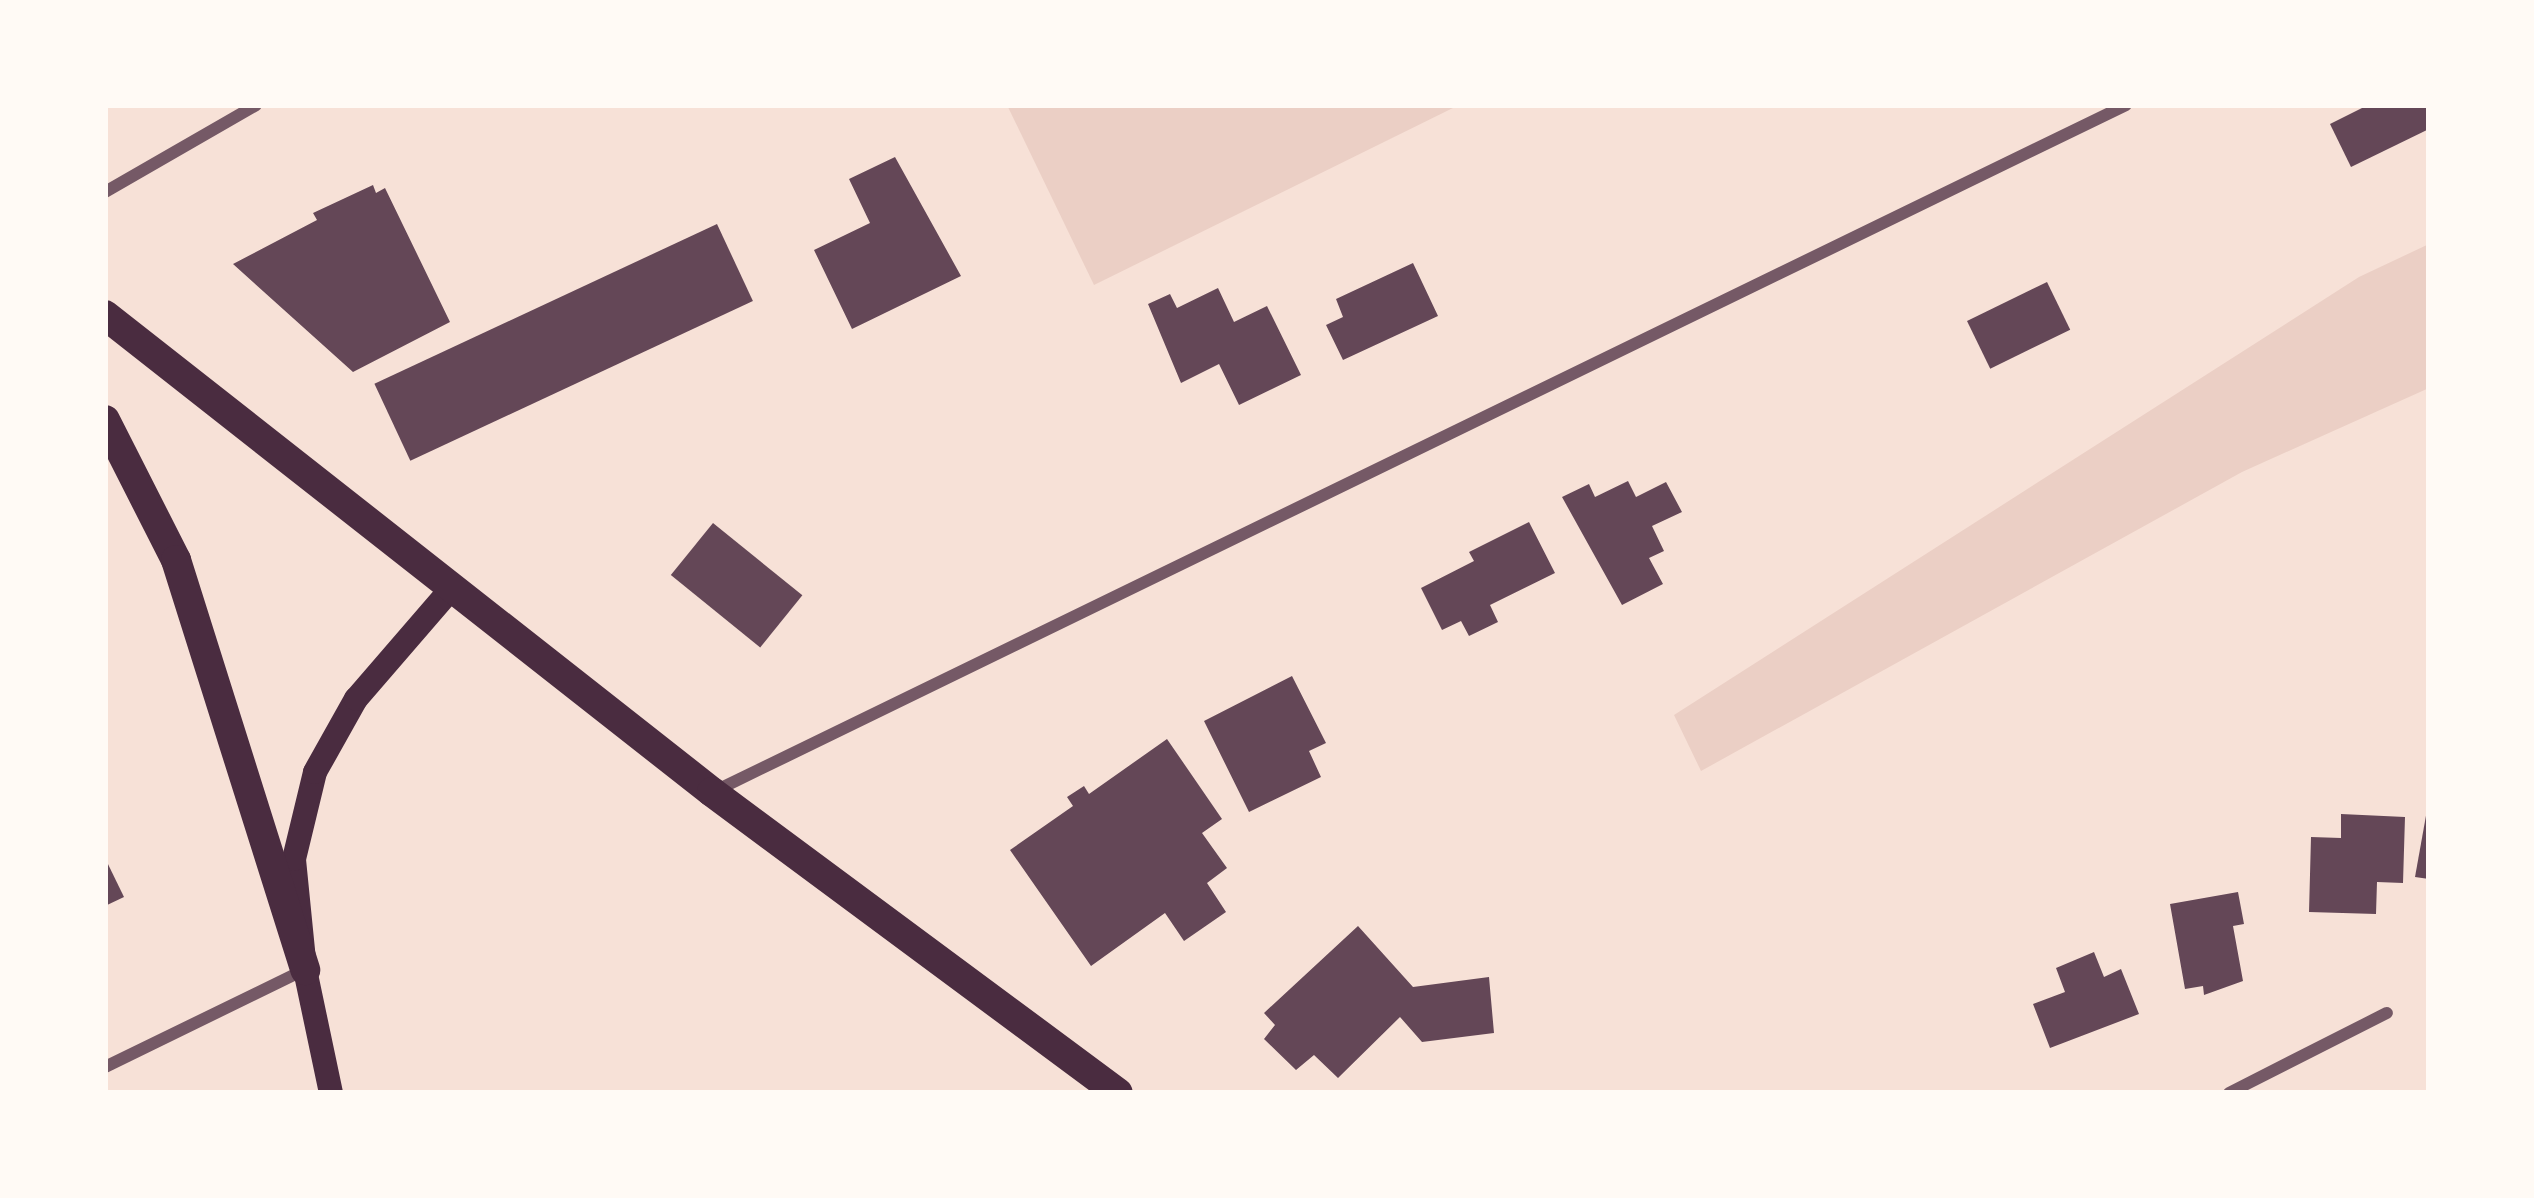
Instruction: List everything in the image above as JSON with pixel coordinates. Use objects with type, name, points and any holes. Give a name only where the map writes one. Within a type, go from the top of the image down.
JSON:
[{"type":"main road","points":[[105,315],[712,792],[1118,1093]]},
{"type":"main road","points":[[105,420],[176,560],[305,970],[331,1093]]},
{"type":"main road","points":[[305,970],[294,859],[315,772],[356,699],[450,590]]},
{"type":"street","points":[[105,192],[256,105]]},
{"type":"street","points":[[712,792],[2126,105]]},
{"type":"street","points":[[105,1067],[305,970]]},
{"type":"street","points":[[2229,1093],[2387,1013]]},
{"type":"shaded area","points":[[1007,105],[1459,105],[1094,285]]},
{"type":"shaded area","points":[[2429,244],[2429,388],[2242,472],[1701,771],[1674,715],[2359,277]]},
{"type":"building","points":[[2368,105],[2429,105],[2429,129],[2351,167],[2330,124]]},
{"type":"building","points":[[895,157],[961,276],[852,329],[814,250],[870,223],[849,179]]},
{"type":"building","points":[[373,185],[376,193],[385,188],[450,322],[353,372],[233,264],[317,220],[313,213]]},
{"type":"building","points":[[717,224],[753,301],[410,461],[374,384]]},
{"type":"building","points":[[1413,263],[1438,316],[1343,360],[1326,325],[1343,317],[1336,299]]},
{"type":"building","points":[[2047,282],[2070,330],[1990,369],[1967,321]]},
{"type":"building","points":[[1218,288],[1234,322],[1267,306],[1301,375],[1239,405],[1219,364],[1181,383],[1148,304],[1170,294],[1177,308]]},
{"type":"building","points":[[1628,481],[1636,497],[1666,482],[1682,512],[1652,526],[1664,551],[1649,558],[1663,584],[1622,605],[1562,497],[1589,484],[1595,497]]},
{"type":"building","points":[[1529,522],[1555,573],[1490,605],[1498,622],[1469,636],[1461,621],[1442,630],[1421,588],[1474,561],[1469,552]]},
{"type":"building","points":[[713,523],[802,595],[760,647],[671,575]]},
{"type":"building","points":[[1292,676],[1326,743],[1309,751],[1321,777],[1249,812],[1204,721]]},
{"type":"building","points":[[1167,739],[1222,819],[1202,833],[1227,868],[1207,883],[1226,912],[1184,941],[1165,913],[1091,966],[1010,850],[1073,806],[1067,797],[1084,786],[1089,794]]},
{"type":"building","points":[[2429,810],[2429,879],[2415,877]]},
{"type":"building","points":[[2341,814],[2405,817],[2403,883],[2377,882],[2376,914],[2309,912],[2311,837],[2341,838]]},
{"type":"building","points":[[105,858],[124,897],[105,906]]},
{"type":"building","points":[[2238,892],[2244,924],[2233,926],[2243,981],[2204,995],[2203,986],[2185,989],[2170,904]]},
{"type":"building","points":[[1358,926],[1413,987],[1489,977],[1494,1033],[1422,1042],[1400,1017],[1338,1078],[1314,1055],[1296,1070],[1264,1039],[1275,1025],[1264,1013]]},
{"type":"building","points":[[2094,952],[2104,977],[2121,969],[2139,1014],[2050,1048],[2033,1004],[2065,992],[2056,968]]}]
